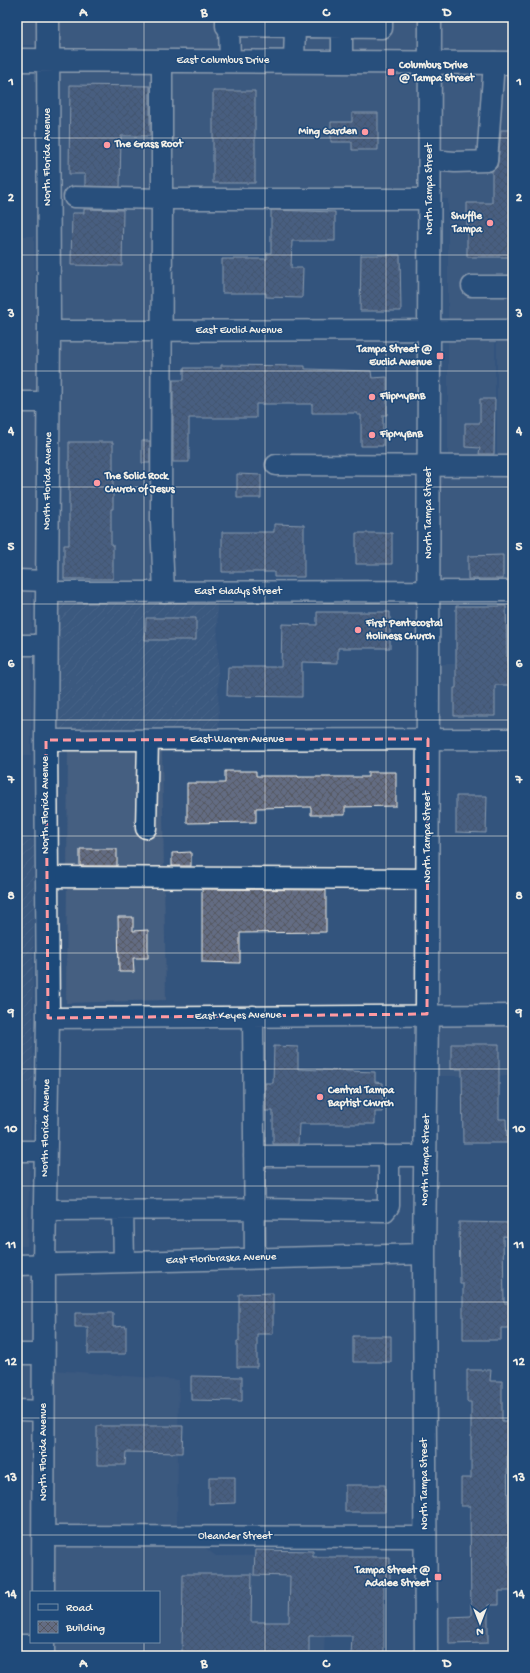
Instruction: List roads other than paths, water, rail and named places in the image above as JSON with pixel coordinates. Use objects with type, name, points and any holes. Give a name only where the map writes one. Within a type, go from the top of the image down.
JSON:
[{"type":"main road","name":"North Florida Avenue","points":[[43,1591],[44,1265],[48,1018],[46,740],[49,331],[48,17]]},
{"type":"main road","name":"North Tampa Street","points":[[426,1656],[424,1254],[428,879],[430,17]]},
{"type":"main road","name":"East Columbus Drive","points":[[17,60],[504,63]]},
{"type":"street","points":[[230,62],[227,22],[294,27],[382,28],[382,17]]},
{"type":"street","points":[[294,27],[294,62]]},
{"type":"street","points":[[342,28],[342,62]]},
{"type":"street","points":[[162,62],[161,522],[164,592]]},
{"type":"street","points":[[430,160],[455,162],[487,161],[504,63]]},
{"type":"street","points":[[74,197],[162,199],[430,199]]},
{"type":"street","points":[[472,286],[513,286]]},
{"type":"street","name":"East Euclid Avenue","points":[[49,331],[513,330]]},
{"type":"street","points":[[17,402],[48,402]]},
{"type":"street","points":[[276,465],[513,466]]},
{"type":"street","name":"East Gladys Street","points":[[17,580],[47,586],[164,592],[513,591]]},
{"type":"street","points":[[17,645],[47,645]]},
{"type":"street","name":"East Warren Avenue","points":[[46,740],[513,739]]},
{"type":"street","points":[[146,828],[148,740]]},
{"type":"street","points":[[47,877],[428,879]]},
{"type":"street","name":"East Keyes Avenue","points":[[48,1018],[513,1014]]},
{"type":"street","points":[[253,1016],[255,1258]]},
{"type":"street","points":[[17,1151],[46,1151]]},
{"type":"street","points":[[254,1156],[426,1156]]},
{"type":"street","points":[[45,1210],[254,1209],[386,1211],[389,1206],[389,1156]]},
{"type":"street","points":[[123,1210],[124,1262]]},
{"type":"street","name":"East Floribraska Avenue","points":[[17,1265],[424,1254]]},
{"type":"street","points":[[17,1354],[44,1354]]},
{"type":"street","points":[[17,1410],[44,1411]]},
{"type":"street","name":"Oleander Street","points":[[44,1536],[426,1537]]},
{"type":"street","points":[[17,1645],[43,1648]]},
{"type":"place","name":"Columbus Drive @ Tampa Street","points":[[391,72]]},
{"type":"place","name":"Ming Garden","points":[[365,132]]},
{"type":"place","name":"The Grass Root","points":[[107,145]]},
{"type":"place","name":"Shuffle Tampa","points":[[490,223]]},
{"type":"place","name":"Tampa Street @ Euclid Avenue","points":[[440,356]]},
{"type":"place","name":"FlipMyBnB","points":[[372,397]]},
{"type":"place","name":"FipMyBnB","points":[[372,435]]},
{"type":"place","name":"The Solid Rock Church of Jesus","points":[[97,483]]},
{"type":"place","name":"First Pentecostal Holiness Church","points":[[358,630]]},
{"type":"place","name":"Central Tampa Baptist Church","points":[[320,1097]]},
{"type":"place","name":"Tampa Street @ Adalee Street","points":[[438,1577]]}]
